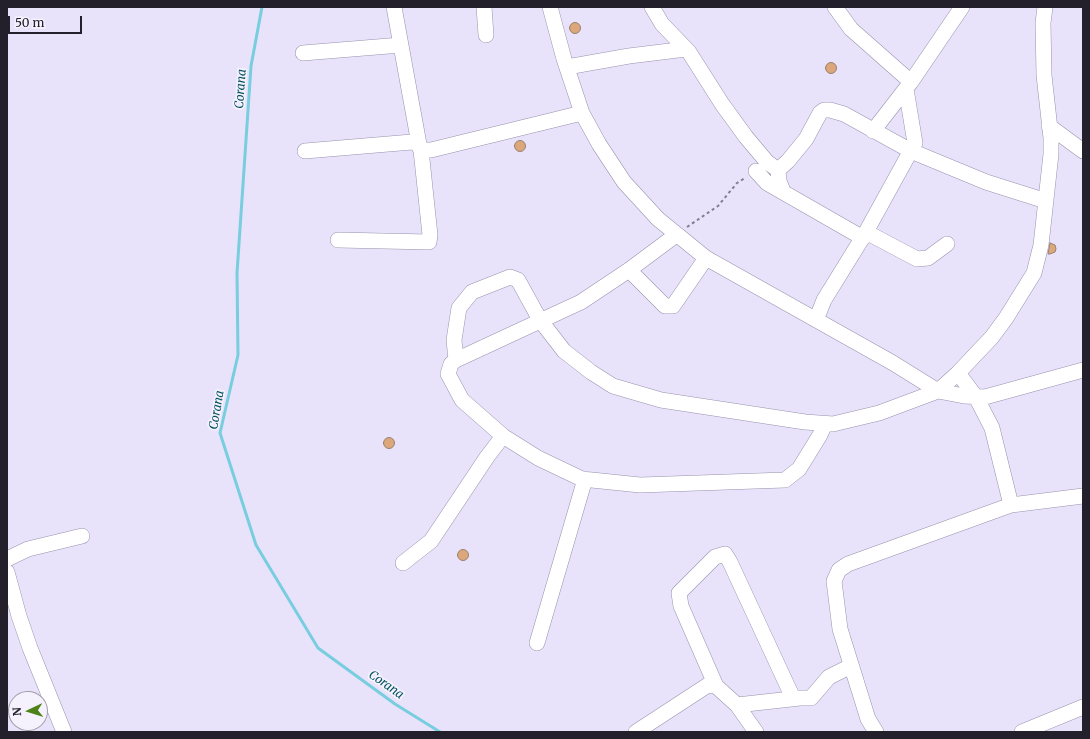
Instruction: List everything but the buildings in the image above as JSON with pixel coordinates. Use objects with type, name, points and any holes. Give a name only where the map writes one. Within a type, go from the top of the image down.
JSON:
[{"type":"street","points":[[338,240],[425,244],[429,242],[430,235],[420,147],[394,7]]},
{"type":"street","points":[[484,7],[486,35]]},
{"type":"street","points":[[550,7],[582,113],[599,144],[624,182],[658,219],[706,258],[893,363],[938,391],[985,397],[1083,370]]},
{"type":"street","points":[[652,7],[662,24],[686,49],[722,104],[746,137],[767,162],[778,170],[779,181],[783,191]]},
{"type":"street","points":[[816,320],[824,300],[865,235],[915,143],[909,86],[851,29],[835,7]]},
{"type":"street","points":[[872,131],[909,86],[962,7]]},
{"type":"street","points":[[456,360],[454,340],[459,308],[472,292],[510,277],[518,280],[540,320],[564,351],[591,372],[613,386],[660,400],[833,424],[879,413],[938,391],[958,373],[992,337],[1006,318],[1034,273],[1041,245],[1051,154],[1044,75],[1043,23],[1045,7]]},
{"type":"street","points":[[303,53],[401,45]]},
{"type":"street","points":[[567,67],[629,56],[686,49]]},
{"type":"street","points":[[778,170],[788,161],[806,139],[824,110],[830,110],[844,114],[872,131],[911,151],[986,182],[1046,201]]},
{"type":"street","points":[[305,151],[412,142],[420,147],[431,150],[582,113]]},
{"type":"street","points":[[1049,126],[1083,151]]},
{"type":"street","points":[[756,171],[767,183],[865,235],[917,259],[928,258],[947,244]]},
{"type":"street","points":[[676,234],[630,270],[581,302],[456,360],[451,364],[448,374],[462,400],[503,436],[538,458],[585,479],[640,485],[785,480],[799,469],[825,424]]},
{"type":"street","points":[[630,270],[665,306],[672,306],[706,258]]},
{"type":"street","points":[[958,373],[976,397],[992,428],[1011,505]]},
{"type":"street","points":[[403,563],[430,541],[503,436]]},
{"type":"street","points":[[537,643],[585,479]]},
{"type":"street","points":[[876,732],[868,719],[840,629],[834,588],[834,581],[839,570],[848,564],[1011,505],[1083,496]]},
{"type":"street","points":[[7,559],[28,549],[82,536]]},
{"type":"street","points":[[756,732],[737,705],[716,686],[681,606],[679,593],[681,589],[715,557],[725,554],[730,562],[793,698]]},
{"type":"street","points":[[7,572],[19,616],[30,648],[64,732]]},
{"type":"street","points":[[737,705],[793,698],[811,698],[829,677],[851,666]]},
{"type":"street","points":[[636,732],[700,689],[708,685],[716,686]]},
{"type":"street","points":[[1022,732],[1083,707]]},
{"type":"path","points":[[676,234],[718,206],[737,184],[756,171]]},
{"type":"waterway","name":"Corana","points":[[262,7],[251,66],[237,273],[238,355],[220,433],[256,545],[318,648],[395,704],[440,732]]}]
